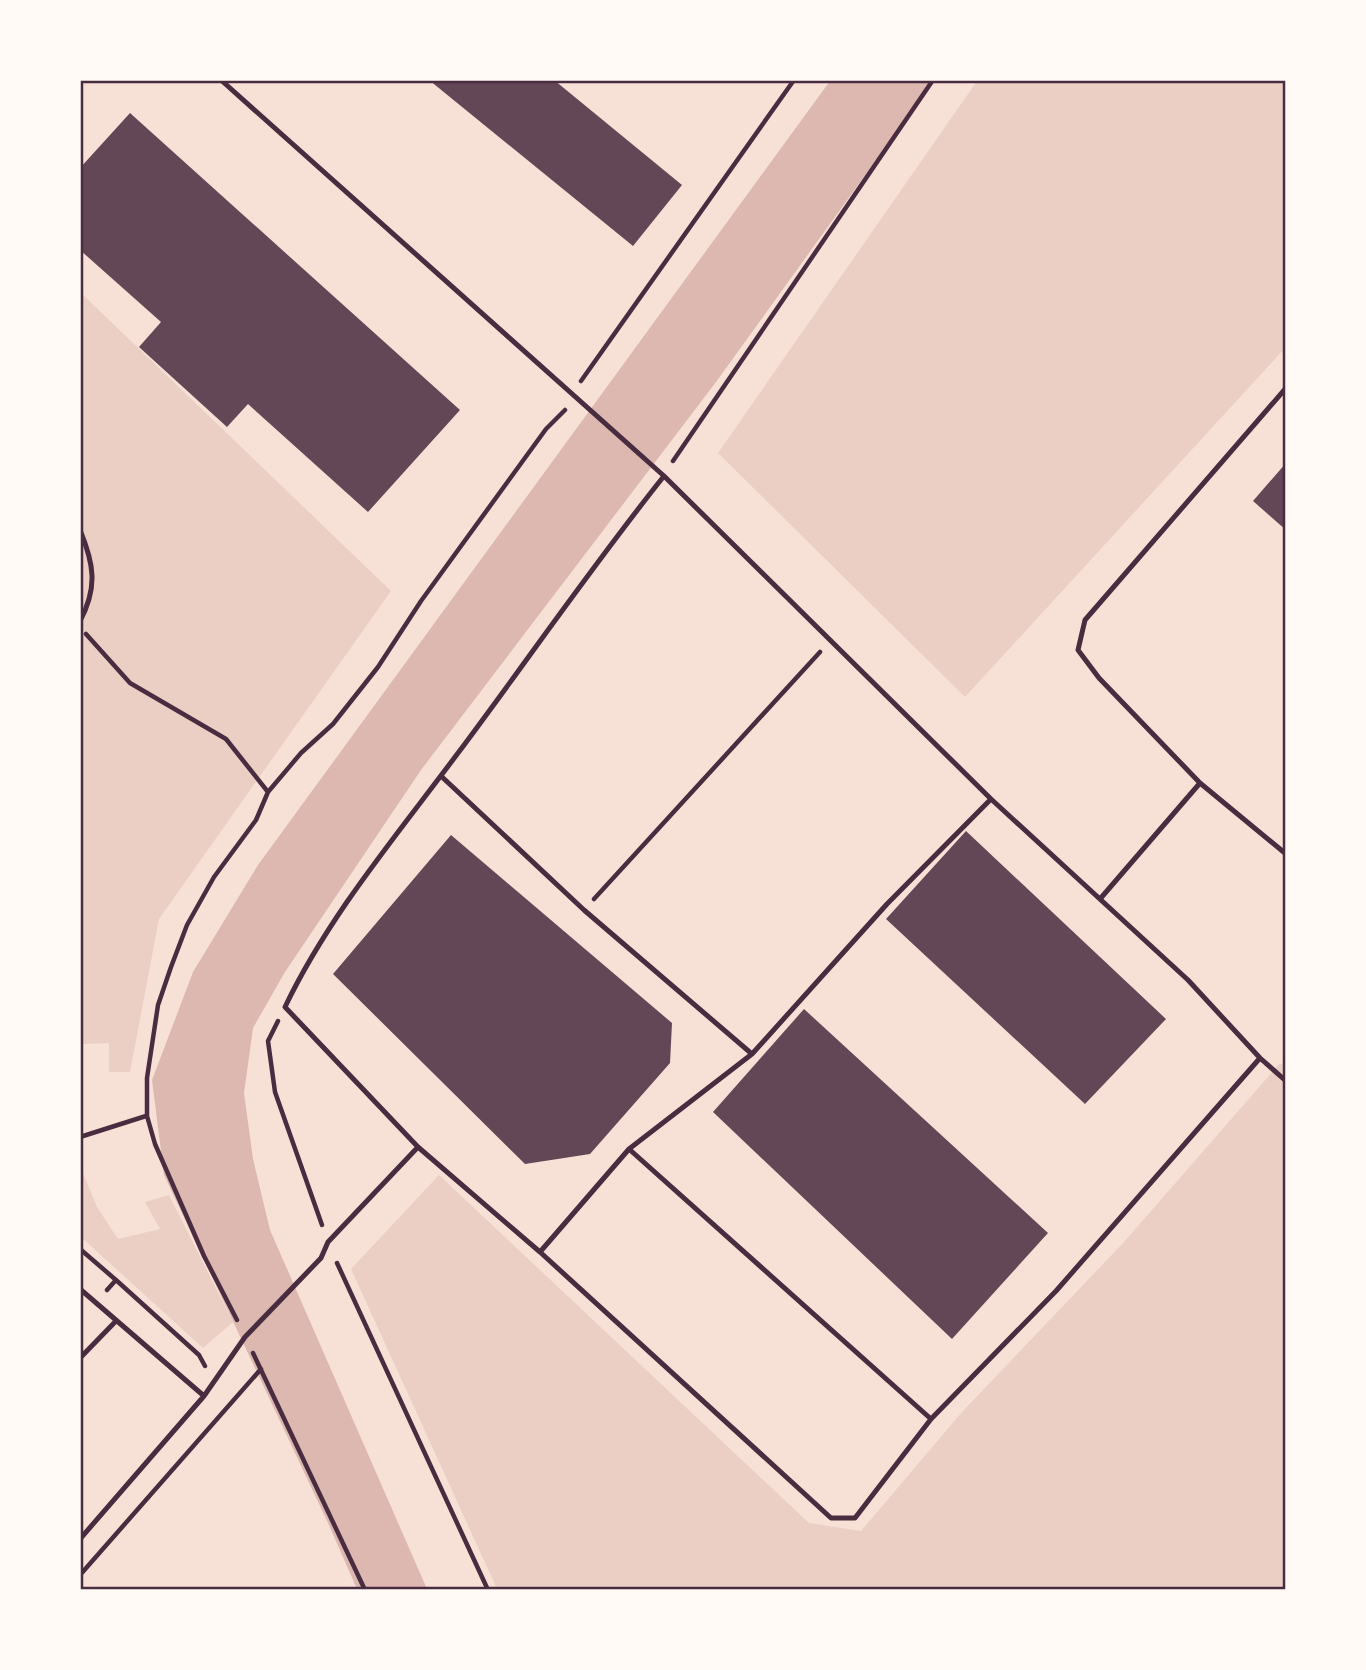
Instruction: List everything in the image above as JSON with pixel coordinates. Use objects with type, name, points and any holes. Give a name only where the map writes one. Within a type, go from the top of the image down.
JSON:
[{"type":"lane","points":[[221,80],[554,374],[664,476],[991,799],[1188,980],[1260,1058],[1286,1081]]},
{"type":"lane","points":[[1286,388],[1085,620],[1078,650],[1099,678],[1200,783],[1286,854]]},
{"type":"lane","points":[[664,476],[610,544],[318,947],[285,1007],[418,1147],[540,1252],[831,1518],[855,1518],[931,1419],[1056,1291],[1260,1058]]},
{"type":"lane","points":[[80,530],[93,561],[90,602],[80,621]]},
{"type":"lane","points":[[441,776],[584,910],[752,1055]]},
{"type":"lane","points":[[1100,899],[1200,783]]},
{"type":"lane","points":[[540,1252],[629,1149],[752,1055],[887,904],[991,799]]},
{"type":"lane","points":[[80,1539],[204,1396],[245,1337],[321,1258],[328,1242],[418,1147]]},
{"type":"lane","points":[[629,1149],[931,1419]]},
{"type":"lane","points":[[80,1289],[115,1322],[204,1396]]},
{"type":"lane","points":[[80,1358],[115,1322]]},
{"type":"path","points":[[365,1590],[261,1369],[204,1256],[155,1144],[147,1115],[147,1077],[156,1016],[187,925],[214,877],[256,820],[268,792],[301,753],[333,724],[378,667],[421,601],[546,429],[564,410],[573,391],[794,80]]},
{"type":"path","points":[[664,476],[933,80]]},
{"type":"path","points":[[80,629],[130,683],[226,739],[268,792]]},
{"type":"path","points":[[584,910],[832,639]]},
{"type":"path","points":[[285,1007],[268,1041],[275,1092],[328,1242],[488,1590]]},
{"type":"path","points":[[80,1137],[147,1115]]},
{"type":"path","points":[[80,1249],[199,1355],[230,1405]]},
{"type":"path","points":[[95,1303],[116,1280]]},
{"type":"path","points":[[80,1575],[261,1369]]},
{"type":"shaded area","points":[[830,81],[933,81],[716,382],[421,770],[285,972],[253,1028],[244,1093],[253,1159],[270,1230],[427,1589],[357,1589],[164,1175],[152,1080],[193,972],[258,865]]},
{"type":"shaded area","points":[[977,81],[1285,81],[1286,347],[965,697],[718,453]]},
{"type":"shaded area","points":[[80,292],[391,591],[159,919],[130,1072],[109,1072],[109,1043],[81,1044]]},
{"type":"shaded area","points":[[1280,1063],[1286,1067],[1285,1589],[497,1589],[351,1269],[439,1175],[809,1523],[861,1531],[962,1412],[1124,1242]]},
{"type":"shaded area","points":[[80,1166],[97,1207],[118,1239],[160,1229],[145,1202],[169,1195],[233,1322],[203,1348],[81,1237]]},
{"type":"building","points":[[429,80],[554,80],[682,185],[633,246]]},
{"type":"building","points":[[130,113],[460,410],[368,512],[248,404],[227,427],[139,347],[161,322],[80,250],[80,168]]},
{"type":"building","points":[[1286,463],[1286,530],[1253,501]]},
{"type":"building","points":[[966,831],[1166,1019],[1085,1104],[886,919]]},
{"type":"building","points":[[451,835],[672,1023],[670,1063],[590,1154],[525,1164],[333,974]]},
{"type":"building","points":[[804,1009],[1048,1233],[952,1339],[713,1112]]}]
